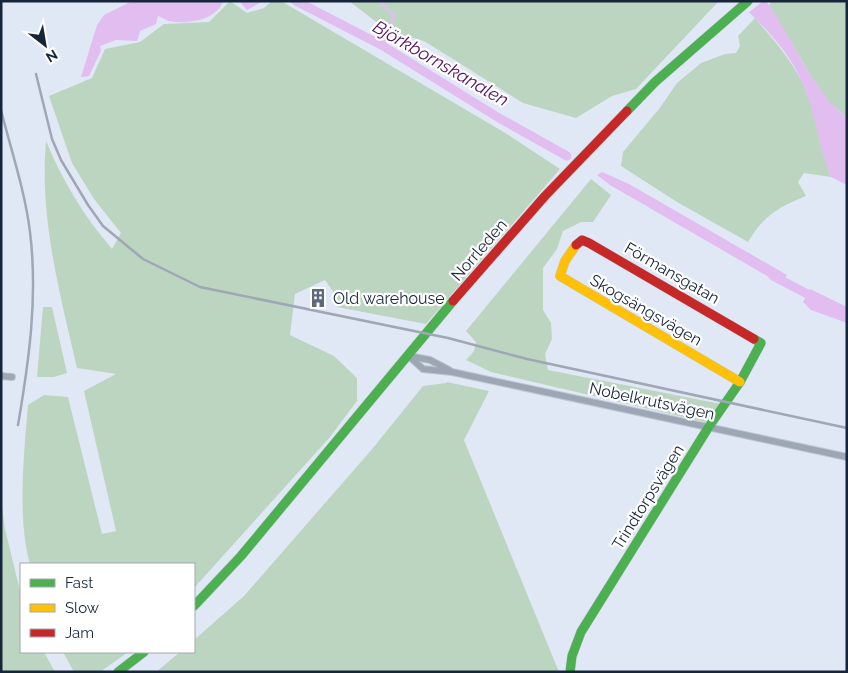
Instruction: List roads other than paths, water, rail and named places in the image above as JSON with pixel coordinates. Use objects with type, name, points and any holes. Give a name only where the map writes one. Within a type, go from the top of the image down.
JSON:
[{"type":"street","name":"Norrleden","points":[[195,605],[241,556],[444,312],[579,159],[655,82],[748,1]]},
{"type":"street","name":"Förmansgatan","points":[[570,254],[576,243],[582,240],[590,243],[762,344]]},
{"type":"street","name":"Skogsängsvägen","points":[[570,254],[561,269],[560,276],[740,382]]},
{"type":"street","name":"Trindtorpsvägen","points":[[570,672],[572,656],[581,632],[708,428],[740,382],[762,344]]},
{"type":"street","name":"Nobelkrutsvägen","points":[[409,356],[430,360],[452,372]]},
{"type":"street","name":"Nobelkrutsvägen","points":[[409,356],[423,368],[452,372],[847,457]]},
{"type":"street","points":[[1,376],[12,377]]},
{"type":"street","points":[[118,672],[143,653]]},
{"type":"waterway","name":"Björkbornskanalen","points":[[296,1],[383,46],[499,118],[567,156]]},
{"type":"waterway","points":[[379,1],[394,16],[388,31]]},
{"type":"waterway","name":"Björkbornskanalen","points":[[383,46],[385,40]]},
{"type":"waterway","name":"Björkbornskanalen","points":[[773,276],[817,299]]},
{"type":"railway","points":[[36,74],[52,139],[61,160],[103,226],[143,259],[200,287],[448,338],[527,359],[847,428]]},
{"type":"railway","points":[[1,110],[25,201],[32,256],[33,305],[26,377],[18,425]]},
{"type":"place","name":"Old warehouse","points":[[318,298]]}]
